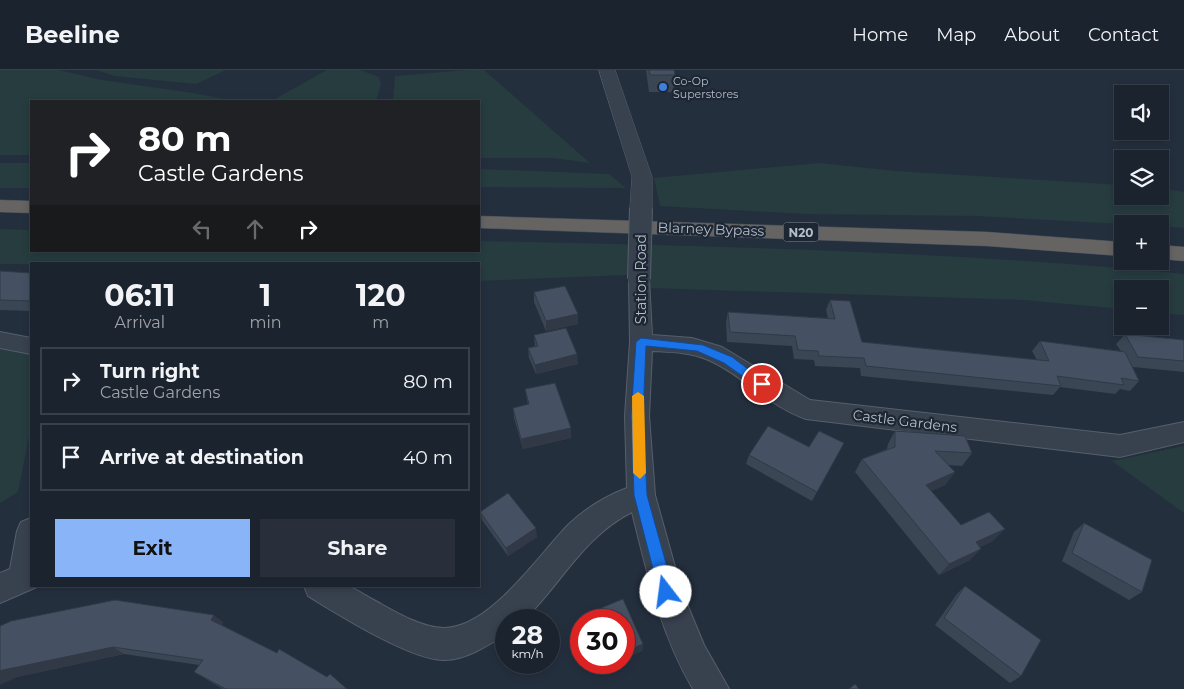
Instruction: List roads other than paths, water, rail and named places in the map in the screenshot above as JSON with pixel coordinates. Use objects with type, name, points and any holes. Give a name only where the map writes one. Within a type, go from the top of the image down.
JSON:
[{"type":"highway","points":[[0,206],[30,207]]},
{"type":"highway","name":"Blarney Bypass","points":[[480,222],[987,239],[1114,248]]},
{"type":"highway","points":[[1169,253],[1184,254]]},
{"type":"street","name":"Station Road","points":[[606,70],[642,178],[639,279],[641,342],[637,416],[641,495],[666,592],[692,656],[712,689]]},
{"type":"street","points":[[0,340],[30,346]]},
{"type":"street","name":"Castle Gardens","points":[[641,342],[699,348],[728,360],[786,401],[806,410],[1120,446],[1184,432]]},
{"type":"street","points":[[321,587],[416,636],[442,644],[470,638],[503,619],[528,597],[581,532],[611,506],[641,495]]},
{"type":"street","points":[[18,580],[30,535]]},
{"type":"place","name":"Co-Op Superstores","points":[[663,87]]}]
